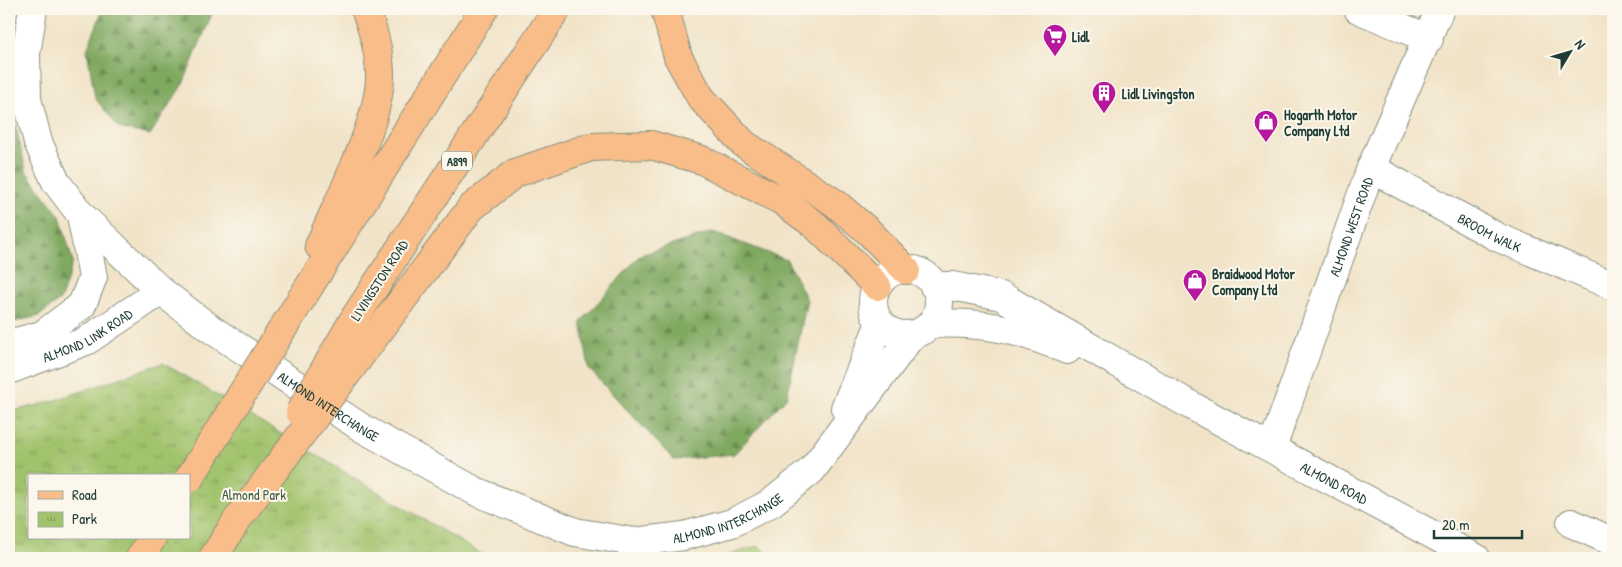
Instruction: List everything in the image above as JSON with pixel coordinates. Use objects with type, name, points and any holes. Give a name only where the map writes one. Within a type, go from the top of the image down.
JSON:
[{"type":"main road","points":[[309,280],[375,112],[380,74],[375,36],[365,9]]},
{"type":"main road","points":[[190,477],[273,344],[309,280],[484,9]]},
{"type":"main road","name":"LIVINGSTON ROAD","points":[[213,558],[357,314],[557,9]]},
{"type":"main road","points":[[665,9],[678,57],[701,98],[744,144],[835,203],[868,231],[906,270]]},
{"type":"main road","points":[[237,520],[471,208],[515,173],[591,147],[651,145],[702,160],[782,201],[815,225],[877,286]]},
{"type":"main road","points":[[140,558],[151,540]]},
{"type":"street","name":"ALMOND INTERCHANGE","points":[[33,9],[26,54],[27,99],[38,142],[56,182],[81,216],[161,291],[211,329],[362,428],[475,491],[575,532],[634,542],[692,534],[732,522],[771,504],[812,470],[921,329]]},
{"type":"street","points":[[1358,9],[1429,39]]},
{"type":"street","name":"ALMOND WEST ROAD","points":[[1272,448],[1372,168],[1429,39],[1440,9]]},
{"type":"street","name":"BROOM WALK","points":[[1372,168],[1497,237],[1613,286]]},
{"type":"street","name":"ALMOND LINK ROAD","points":[[9,344],[42,335],[82,306],[93,277],[81,216]]},
{"type":"street","points":[[906,270],[922,274],[934,286],[938,298],[937,312],[921,329],[894,334],[880,323],[874,312],[873,304],[877,286],[884,277],[894,271],[906,270]]},
{"type":"street","name":"ALMOND ROAD","points":[[934,286],[953,286],[1001,296],[1192,406],[1476,558]]},
{"type":"street","name":"ALMOND LINK ROAD","points":[[9,370],[86,341],[161,291]]},
{"type":"street","name":"ALMOND INTERCHANGE","points":[[812,470],[844,410],[880,323]]},
{"type":"street","name":"ALMOND ROAD","points":[[921,329],[991,325],[1019,331],[1192,406]]},
{"type":"street","points":[[1571,523],[1613,542]]},
{"type":"green space","points":[[103,9],[214,9],[183,84],[150,135],[119,128],[95,98],[87,50]]},
{"type":"green space","points":[[9,97],[26,171],[60,216],[73,262],[61,299],[39,316],[9,323]]},
{"type":"green space","points":[[713,232],[787,260],[807,300],[787,397],[734,454],[674,460],[589,369],[581,322],[640,255]]},
{"type":"green space","name":"Almond Park","points":[[163,363],[488,558],[9,558],[9,412],[50,402]]},
{"type":"green space","points":[[758,546],[774,558],[719,558]]},
{"type":"place","name":"Lidl","points":[[1055,57]]},
{"type":"place","name":"Lidl Livingston","points":[[1104,114]]},
{"type":"place","name":"Hogarth Motor Company Ltd","points":[[1266,143]]},
{"type":"place","name":"Braidwood Motor Company Ltd","points":[[1195,302]]}]
